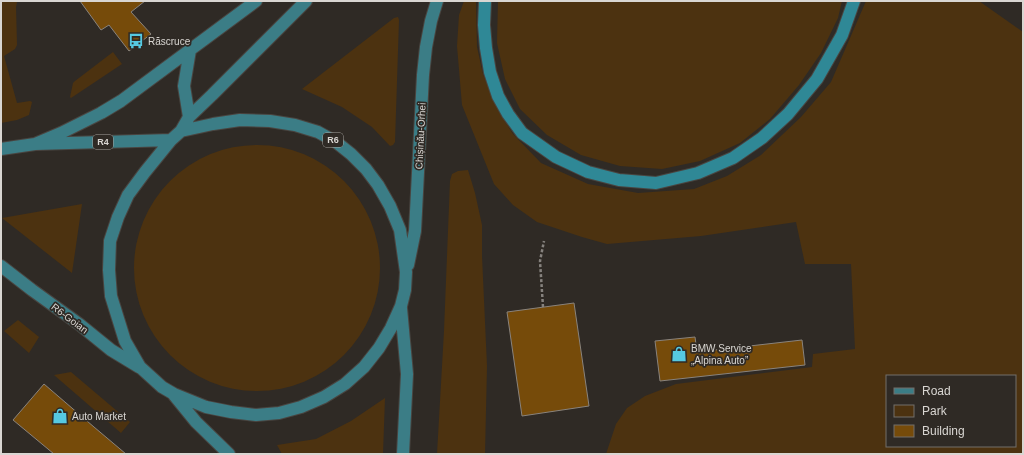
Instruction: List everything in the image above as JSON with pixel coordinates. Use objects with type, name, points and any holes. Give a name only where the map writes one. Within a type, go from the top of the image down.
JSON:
[{"type":"highway","points":[[485,1],[484,25],[490,72],[498,96],[508,114],[522,133],[556,157],[588,172],[618,180],[656,183],[698,173],[733,158],[762,138],[788,114],[817,79],[842,35],[854,1]]},
{"type":"main road","points":[[35,144],[101,113],[121,101],[256,1]]},
{"type":"main road","name":"R6","points":[[181,131],[240,120],[270,121],[295,125],[318,132],[336,142],[366,168],[390,206],[400,230],[406,272],[405,290],[401,306],[391,328],[379,348],[364,367],[345,384],[324,397],[301,407],[279,413],[256,414],[231,412],[206,407],[174,394],[162,387],[140,367],[125,341],[111,296],[109,270],[110,241],[118,217],[128,195],[171,140],[181,131],[188,117],[306,1]]},
{"type":"main road","name":"Chișinău-Orhei","points":[[406,272],[415,231],[426,47],[431,20],[437,1]]},
{"type":"main road","points":[[188,117],[184,86],[190,50]]},
{"type":"main road","name":"R4","points":[[1,149],[35,144],[171,140]]},
{"type":"main road","name":"R6-Goian","points":[[1,266],[79,324],[111,350],[140,367]]},
{"type":"main road","name":"R6","points":[[401,306],[407,374],[403,454]]},
{"type":"main road","name":"R6","points":[[174,394],[196,422],[229,454]]},
{"type":"path","points":[[544,241],[540,262],[544,307]]},
{"type":"green space","points":[[1,1],[18,1],[16,7],[17,45],[15,49],[4,56],[17,103],[32,102],[29,115],[17,120],[1,123]]},
{"type":"green space","points":[[464,1],[476,1],[477,47],[483,74],[499,112],[513,134],[541,163],[588,184],[638,193],[694,189],[727,176],[761,155],[801,117],[831,82],[866,1],[979,1],[1023,32],[1023,454],[606,454],[616,424],[627,408],[645,396],[676,384],[812,367],[813,354],[855,349],[851,264],[805,264],[796,222],[701,236],[607,244],[537,222],[513,205],[494,184],[462,105],[457,46],[459,15]]},
{"type":"green space","points":[[498,1],[842,1],[838,18],[821,53],[799,85],[770,119],[740,143],[700,161],[662,169],[620,166],[581,155],[547,135],[520,109],[505,79],[497,43]]},
{"type":"green space","points":[[398,17],[395,142],[390,146],[372,127],[342,107],[302,89],[394,18]]},
{"type":"green space","points":[[113,52],[122,64],[71,98],[73,83]]},
{"type":"green space","points":[[257,145],[293,150],[325,166],[344,181],[359,200],[375,232],[380,268],[375,304],[359,336],[344,355],[325,370],[293,386],[257,391],[221,386],[189,370],[170,355],[155,336],[139,304],[134,268],[139,232],[155,200],[170,181],[189,166],[221,150]]},
{"type":"green space","points":[[468,170],[482,225],[487,366],[485,454],[437,454],[450,181],[452,174],[458,171]]},
{"type":"green space","points":[[82,204],[72,273],[2,218]]},
{"type":"green space","points":[[18,320],[39,337],[29,353],[4,331]]},
{"type":"green space","points":[[71,372],[130,422],[121,433],[54,375]]},
{"type":"green space","points":[[385,398],[383,454],[282,454],[277,445],[316,439],[351,421]]},
{"type":"building","points":[[80,1],[145,1],[131,12],[151,34],[129,51],[109,25],[101,30]]},
{"type":"building","points":[[574,303],[589,406],[522,416],[507,312]]},
{"type":"building","points":[[695,337],[697,352],[802,340],[805,365],[660,381],[655,341]]},
{"type":"building","points":[[44,384],[126,454],[54,454],[13,420]]},
{"type":"place","name":"Răscruce","points":[[136,41]]},
{"type":"place","name":"BMW Service „Alpina Auto”","points":[[679,354]]},
{"type":"place","name":"Auto Market","points":[[60,416]]}]
